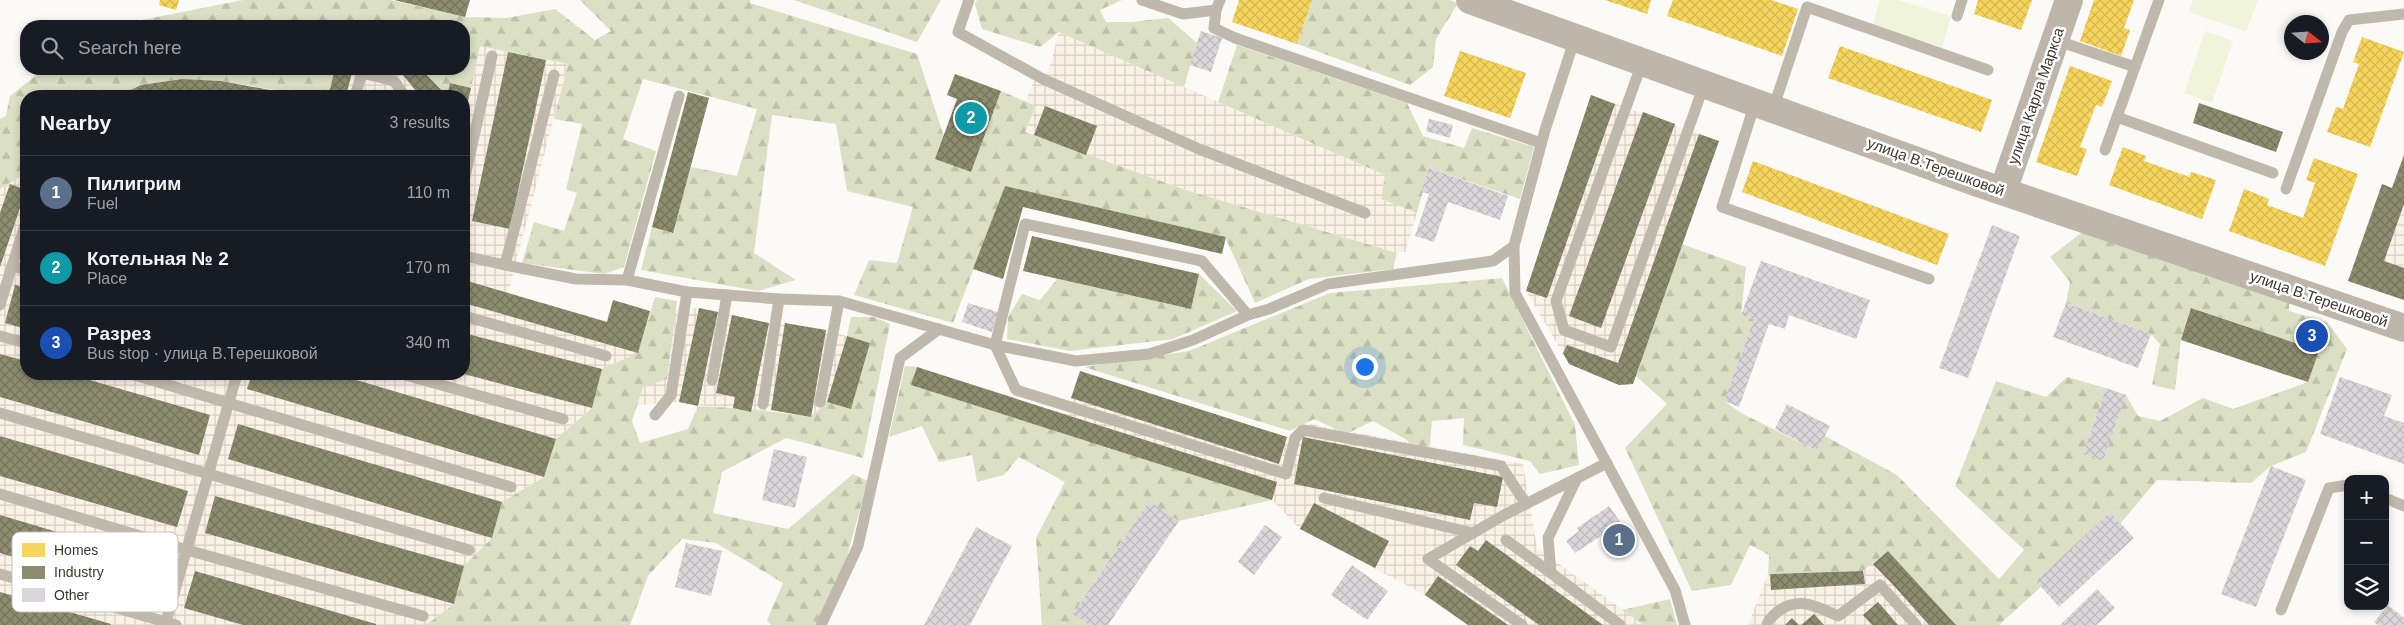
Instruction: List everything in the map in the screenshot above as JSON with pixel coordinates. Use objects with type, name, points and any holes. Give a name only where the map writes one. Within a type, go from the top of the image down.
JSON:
[{"type":"main road","name":"улица В.Терешковой","points":[[1470,0],[2003,191],[2404,328]]},
{"type":"main road","name":"улица Карла Маркса","points":[[2003,191],[2069,0]]},
{"type":"lane","points":[[969,0],[958,32],[1026,70],[1199,149],[1365,213]]},
{"type":"lane","points":[[1142,0],[1184,14],[1218,5],[1214,28],[1236,38],[1541,143]]},
{"type":"lane","points":[[1957,16],[1962,0]]},
{"type":"lane","points":[[2106,150],[2159,0]]},
{"type":"lane","points":[[1929,279],[1722,207],[1806,3],[1988,70]]},
{"type":"lane","points":[[2286,189],[2342,32],[2349,20],[2404,14]]},
{"type":"lane","points":[[1575,38],[1541,143],[1514,246],[1515,293],[1675,590],[1685,625]]},
{"type":"lane","points":[[2055,40],[2135,67]]},
{"type":"lane","points":[[470,154],[492,56]]},
{"type":"lane","points":[[1642,63],[1556,301],[1564,330],[1610,347],[1704,85]]},
{"type":"lane","points":[[358,90],[361,75]]},
{"type":"lane","points":[[370,75],[394,81],[401,90]]},
{"type":"lane","points":[[505,265],[554,75]]},
{"type":"lane","points":[[627,280],[679,96]]},
{"type":"lane","points":[[2117,117],[2273,173]]},
{"type":"lane","points":[[1248,315],[1202,261],[1025,224],[995,345],[1016,390],[1286,474],[1295,438],[1303,430],[1501,466],[1526,504]]},
{"type":"lane","points":[[0,305],[20,241]]},
{"type":"lane","points":[[470,257],[576,279],[627,280],[687,292],[779,299],[839,301],[995,345],[1076,361],[1149,354],[1192,340],[1248,315],[1269,309],[1328,284],[1493,261],[1514,246]]},
{"type":"lane","points":[[12,266],[20,268]]},
{"type":"lane","points":[[655,415],[671,395],[687,292]]},
{"type":"lane","points":[[712,380],[726,295]]},
{"type":"lane","points":[[763,404],[779,299]]},
{"type":"lane","points":[[820,402],[839,301]]},
{"type":"lane","points":[[470,318],[606,356]]},
{"type":"lane","points":[[821,625],[858,546],[900,358],[939,329]]},
{"type":"lane","points":[[0,336],[20,341]]},
{"type":"lane","points":[[152,380],[511,488]]},
{"type":"lane","points":[[178,587],[235,380]]},
{"type":"lane","points":[[423,380],[563,419]]},
{"type":"lane","points":[[0,413],[469,550]]},
{"type":"lane","points":[[1522,625],[1428,559],[1526,504],[1607,464]]},
{"type":"lane","points":[[1551,573],[1548,538],[1577,478]]},
{"type":"lane","points":[[2281,610],[2329,488],[2344,486]]},
{"type":"lane","points":[[0,494],[127,532]]},
{"type":"lane","points":[[1324,498],[1473,533]]},
{"type":"lane","points":[[2389,500],[2404,506]]},
{"type":"lane","points":[[1506,540],[1620,625]]},
{"type":"lane","points":[[178,547],[423,616]]},
{"type":"lane","points":[[0,574],[12,578]]},
{"type":"lane","points":[[1767,625],[1768,620],[1784,606],[1800,602],[1815,605],[1841,621],[1880,585],[1916,625]]},
{"type":"lane","points":[[128,612],[169,624]]},
{"type":"shaded area","points":[[1059,32],[1385,175],[1381,199],[1417,213],[1405,252],[1397,253],[1186,190],[1025,132],[1036,107],[1025,102],[1034,81],[1048,73]]},
{"type":"shaded area","points":[[480,46],[568,64],[508,293],[606,321],[613,300],[650,311],[699,308],[769,323],[826,330],[870,343],[851,409],[811,417],[771,410],[751,412],[679,402],[592,408],[556,439],[544,477],[502,502],[492,538],[464,566],[454,604],[426,625],[0,625],[0,189],[20,177],[20,380],[470,380],[470,90],[448,90],[450,83],[471,88]]},
{"type":"shaded area","points":[[334,75],[427,75],[442,90],[330,90]]},
{"type":"shaded area","points":[[1591,95],[1719,141],[1633,384],[1619,385],[1569,364],[1526,291]]},
{"type":"shaded area","points":[[2404,154],[2404,300],[2348,281],[2382,184],[2392,188]]},
{"type":"shaded area","points":[[1080,371],[1287,437],[1310,424],[1523,464],[1537,548],[1644,625],[1468,625],[1425,595],[1300,529],[1272,500],[911,385],[1067,415]]},
{"type":"shaded area","points":[[1888,551],[1956,625],[1748,625],[1768,574],[1863,571]]},
{"type":"green space","points":[[243,0],[391,0],[466,17],[507,18],[555,9],[595,40],[611,31],[580,0],[750,0],[750,3],[917,54],[944,137],[936,159],[971,172],[1001,91],[1036,106],[1025,132],[1186,190],[1397,253],[1393,269],[1309,279],[1255,303],[1225,237],[1005,186],[953,323],[854,295],[869,260],[897,263],[913,207],[847,191],[836,124],[772,115],[754,253],[796,280],[758,291],[641,270],[652,227],[672,233],[691,167],[737,176],[757,109],[643,79],[623,139],[656,151],[624,267],[604,274],[522,263],[534,222],[564,231],[577,193],[566,189],[582,124],[554,119],[568,64],[480,46],[471,88],[450,83],[448,90],[441,90],[427,75],[470,75],[470,20],[141,20]]},
{"type":"green space","points":[[794,0],[941,0],[917,42]]},
{"type":"green space","points":[[977,0],[1122,0],[1100,10],[1106,22],[1131,22],[1168,18],[1197,43],[1184,87],[1059,32],[1040,47],[982,29],[975,4]]},
{"type":"green space","points":[[1312,0],[1450,0],[1458,3],[1436,39],[1433,67],[1410,85],[1297,44]]},
{"type":"green space","points":[[1880,0],[1898,0],[1951,16],[1942,47],[1872,27]]},
{"type":"green space","points":[[2193,0],[2258,0],[2246,32],[2189,12]]},
{"type":"green space","points":[[2205,31],[2233,41],[2212,103],[2184,93]]},
{"type":"green space","points":[[1237,45],[1407,103],[1423,136],[1464,148],[1472,128],[1534,147],[1520,199],[1429,168],[1417,213],[1381,199],[1385,175],[1218,102]]},
{"type":"green space","points":[[36,75],[334,75],[330,90],[276,90],[221,81],[182,79],[141,85],[131,90],[20,90],[20,177],[0,189],[0,119],[6,116],[10,96]]},
{"type":"green space","points":[[2085,230],[2289,299],[2289,311],[2327,322],[2347,349],[2306,452],[2271,466],[2251,483],[2157,480],[2120,524],[2110,513],[2036,581],[2041,587],[1999,625],[1956,625],[1888,551],[1863,571],[1768,574],[1769,555],[1750,545],[1731,585],[1692,591],[1625,448],[1667,404],[1636,376],[1682,244],[1746,267],[1741,315],[1754,319],[1724,401],[1741,413],[1817,451],[1825,436],[1897,475],[1999,579],[2024,550],[1955,486],[1996,381],[2046,397],[2067,377],[2106,388],[2083,454],[2103,461],[2126,395],[2138,416],[2160,421],[2203,398],[2233,409],[2308,382],[2319,351],[2192,308],[2181,340],[2175,390],[2152,385],[2160,344],[2151,334],[2066,303],[2070,282],[2050,257]]},
{"type":"green space","points":[[1199,274],[1237,311],[1173,339],[1070,351],[1007,339],[1008,317],[1022,294],[1040,300],[1057,279],[1191,309]]},
{"type":"green space","points":[[1502,278],[1575,425],[1579,465],[1540,474],[1530,461],[1463,445],[1464,418],[1432,421],[1429,452],[1418,458],[1407,440],[1373,421],[1346,434],[1314,419],[1290,431],[1084,367],[1189,351],[1330,293]]},
{"type":"green space","points":[[655,297],[677,301],[667,379],[643,387],[632,421],[640,443],[688,429],[698,406],[811,417],[827,402],[851,409],[870,343],[847,336],[851,317],[874,317],[890,324],[863,458],[786,438],[722,472],[713,513],[788,529],[853,474],[868,481],[844,567],[815,625],[771,625],[767,620],[783,583],[716,543],[682,539],[648,576],[630,625],[426,625],[454,604],[464,566],[492,538],[502,502],[544,477],[556,439],[592,408],[602,369],[638,353]]},
{"type":"green space","points":[[905,366],[917,367],[912,385],[1272,500],[1179,521],[1149,501],[1073,614],[1089,625],[1042,625],[1036,538],[1065,482],[1019,457],[1004,475],[977,482],[972,455],[939,462],[922,426],[889,437]]},
{"type":"green space","points":[[1670,599],[1677,625],[1644,625],[1622,610]]},
{"type":"building: Homes","points":[[160,0],[179,0],[176,10],[159,5]]},
{"type":"building: Homes","points":[[1239,0],[1312,0],[1297,44],[1232,22]]},
{"type":"building: Homes","points":[[1605,0],[1651,0],[1647,14]]},
{"type":"building: Homes","points":[[1673,0],[1771,0],[1798,9],[1782,56],[1667,16]]},
{"type":"building: Homes","points":[[1978,0],[2032,0],[2021,30],[1974,14]]},
{"type":"building: Homes","points":[[2094,0],[2134,0],[2124,28],[2130,30],[2121,56],[2080,41]]},
{"type":"building: Homes","points":[[2362,37],[2404,52],[2370,147],[2327,132],[2336,107],[2343,109],[2359,64],[2353,62]]},
{"type":"building: Homes","points":[[1840,46],[1992,100],[1981,132],[1828,78]]},
{"type":"building: Homes","points":[[1460,51],[1526,73],[1510,118],[1444,96]]},
{"type":"building: Homes","points":[[2070,66],[2112,81],[2102,107],[2096,105],[2080,147],[2087,149],[2077,176],[2036,162]]},
{"type":"building: Homes","points":[[2123,147],[2146,156],[2144,161],[2189,177],[2191,172],[2216,180],[2202,219],[2109,185]]},
{"type":"building: Homes","points":[[2314,158],[2358,174],[2325,266],[2229,231],[2244,189],[2269,199],[2267,205],[2303,218],[2315,183],[2306,180]]},
{"type":"building: Homes","points":[[1753,161],[1949,234],[1937,265],[1742,192]]},
{"type":"building: Industry","points":[[394,0],[470,0],[465,17]]},
{"type":"building: Industry","points":[[508,52],[546,60],[510,229],[472,221]]},
{"type":"building: Industry","points":[[955,74],[1001,91],[971,172],[935,159],[957,99],[947,95]]},
{"type":"building: Industry","points":[[334,75],[351,75],[348,90],[330,90]]},
{"type":"building: Industry","points":[[403,75],[427,75],[441,90],[415,90]]},
{"type":"building: Industry","points":[[182,79],[221,81],[270,90],[131,90],[141,85]]},
{"type":"building: Industry","points":[[450,83],[471,88],[470,92],[470,90],[448,90]]},
{"type":"building: Industry","points":[[688,92],[709,98],[673,233],[652,227]]},
{"type":"building: Industry","points":[[1591,95],[1615,104],[1547,298],[1526,291]]},
{"type":"building: Industry","points":[[2199,103],[2283,132],[2276,152],[2193,123]]},
{"type":"building: Industry","points":[[1045,106],[1097,126],[1086,155],[1034,135]]},
{"type":"building: Industry","points":[[1643,112],[1675,124],[1601,328],[1569,316]]},
{"type":"building: Industry","points":[[1699,134],[1719,141],[1633,384],[1619,385],[1569,364],[1563,353],[1567,345],[1618,363]]},
{"type":"building: Industry","points":[[2404,155],[2404,204],[2384,261],[2404,268],[2404,300],[2348,281],[2382,184],[2392,188]]},
{"type":"building: Industry","points":[[10,184],[20,188],[20,208],[0,267],[0,213]]},
{"type":"building: Industry","points":[[1005,186],[1226,237],[1222,254],[1023,207],[1003,279],[973,269]]},
{"type":"building: Industry","points":[[1032,236],[1199,274],[1191,309],[1023,271]]},
{"type":"building: Industry","points":[[470,282],[607,322],[613,300],[650,311],[638,353],[470,305]]},
{"type":"building: Industry","points":[[15,285],[20,286],[20,327],[5,323]]},
{"type":"building: Industry","points":[[699,308],[718,312],[698,406],[679,402]]},
{"type":"building: Industry","points":[[2191,308],[2319,351],[2308,382],[2181,340]]},
{"type":"building: Industry","points":[[732,315],[769,323],[751,412],[733,408],[735,397],[716,393]]},
{"type":"building: Industry","points":[[785,323],[826,330],[811,417],[771,410]]},
{"type":"building: Industry","points":[[470,335],[602,369],[592,408],[470,376]]},
{"type":"building: Industry","points":[[847,336],[870,343],[851,409],[827,402]]},
{"type":"building: Industry","points":[[0,354],[20,359],[20,380],[90,380],[210,415],[199,455],[0,397]]},
{"type":"building: Industry","points":[[917,367],[1277,482],[1272,500],[911,385]]},
{"type":"building: Industry","points":[[1080,371],[1287,437],[1279,464],[1071,398]]},
{"type":"building: Industry","points":[[250,380],[356,380],[556,439],[544,477],[247,389]]},
{"type":"building: Industry","points":[[238,424],[502,502],[492,538],[228,459]]},
{"type":"building: Industry","points":[[0,436],[188,491],[177,527],[0,476]]},
{"type":"building: Industry","points":[[1303,437],[1503,477],[1497,507],[1474,503],[1470,520],[1294,484]]},
{"type":"building: Industry","points":[[215,496],[464,566],[454,604],[205,533]]},
{"type":"building: Industry","points":[[1314,503],[1389,541],[1375,568],[1300,529]]},
{"type":"building: Industry","points":[[0,515],[57,532],[12,532],[12,557],[0,553]]},
{"type":"building: Industry","points":[[1486,540],[1603,625],[1539,625],[1456,565],[1470,546],[1478,551]]},
{"type":"building: Industry","points":[[1888,551],[1956,625],[1929,625],[1873,564]]},
{"type":"building: Industry","points":[[195,571],[376,625],[243,625],[184,608]]},
{"type":"building: Industry","points":[[1863,571],[1865,584],[1771,590],[1770,574]]},
{"type":"building: Industry","points":[[1438,576],[1508,625],[1468,625],[1425,595]]},
{"type":"building: Industry","points":[[0,592],[12,595],[12,612],[69,612],[111,624],[111,625],[0,625]]},
{"type":"building: Industry","points":[[1878,602],[1898,625],[1872,625],[1863,615]]},
{"type":"building: Industry","points":[[1814,614],[1824,625],[1801,625]]},
{"type":"building: Industry","points":[[1792,618],[1799,625],[1785,625]]},
{"type":"building: Other","points":[[1201,31],[1222,38],[1211,72],[1190,65]]},
{"type":"building: Other","points":[[1429,119],[1453,125],[1450,138],[1426,131]]},
{"type":"building: Other","points":[[1429,168],[1508,196],[1500,220],[1448,202],[1434,242],[1415,236],[1429,194],[1421,192]]},
{"type":"building: Other","points":[[1992,225],[2020,236],[1968,378],[1939,368]]},
{"type":"building: Other","points":[[1761,261],[1870,300],[1856,339],[1789,315],[1785,329],[1769,324],[1739,407],[1724,401],[1754,319],[1741,315]]},
{"type":"building: Other","points":[[968,303],[998,312],[992,332],[962,322]]},
{"type":"building: Other","points":[[2066,303],[2151,334],[2138,368],[2053,337]]},
{"type":"building: Other","points":[[2340,377],[2392,395],[2384,416],[2404,423],[2404,464],[2320,434]]},
{"type":"building: Other","points":[[2106,388],[2126,395],[2103,461],[2083,454]]},
{"type":"building: Other","points":[[1787,404],[1830,426],[1817,451],[1775,429]]},
{"type":"building: Other","points":[[774,449],[807,457],[795,508],[762,500]]},
{"type":"building: Other","points":[[2271,466],[2306,480],[2256,607],[2221,594]]},
{"type":"building: Other","points":[[1149,501],[1179,521],[1108,625],[1089,625],[1073,614]]},
{"type":"building: Other","points":[[1609,506],[1621,523],[1575,553],[1566,541],[1579,531],[1577,528]]},
{"type":"building: Other","points":[[2110,512],[2134,538],[2059,607],[2036,581]]},
{"type":"building: Other","points":[[1265,525],[1282,537],[1254,575],[1238,562]]},
{"type":"building: Other","points":[[976,527],[1012,546],[970,625],[924,625]]},
{"type":"building: Other","points":[[686,543],[722,551],[711,596],[675,587]]},
{"type":"building: Other","points":[[1352,565],[1388,591],[1367,620],[1331,595]]},
{"type":"building: Other","points":[[2097,589],[2115,608],[2097,625],[2060,625]]},
{"type":"building: Other","points":[[2389,606],[2404,618],[2404,625],[2378,625],[2374,622],[2384,610],[2389,610]]},
{"type":"place","name":"Котельная № 2","points":[[971,118]]},
{"type":"place","name":"Разрез","points":[[2312,336]]},
{"type":"place","name":"Пилигрим","points":[[1619,540]]}]
